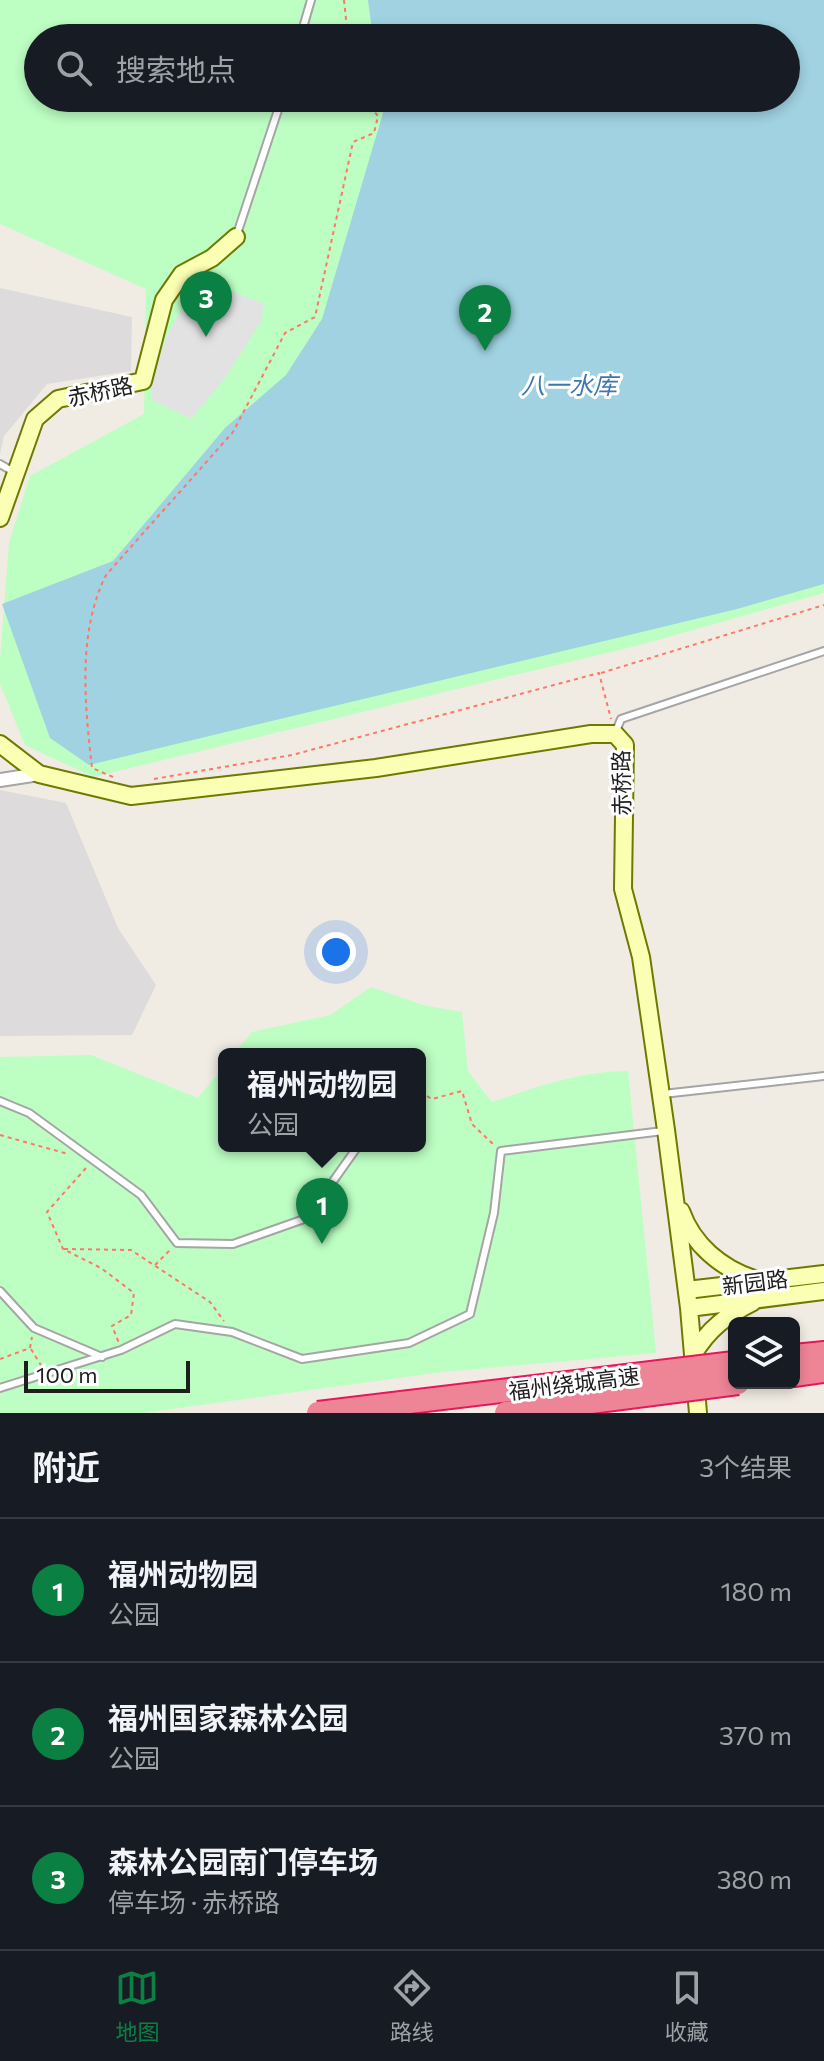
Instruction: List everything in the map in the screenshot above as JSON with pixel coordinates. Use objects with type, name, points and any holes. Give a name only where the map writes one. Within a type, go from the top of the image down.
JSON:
[{"type":"highway","points":[[800,1355],[824,1353]]},
{"type":"highway","name":"福州绕城高速","points":[[318,1413],[728,1364]]},
{"type":"highway","points":[[800,1374],[824,1371]]},
{"type":"highway","name":"福州绕城高速","points":[[506,1413],[728,1384]]},
{"type":"street","name":"赤桥路","points":[[0,518],[8,468],[35,419],[58,399],[143,381],[164,300],[182,274],[212,258],[236,237]]},
{"type":"street","name":"赤桥路","points":[[0,744],[39,774],[131,796],[376,768],[591,734],[615,734],[625,745],[623,889],[641,957],[666,1130],[687,1290],[698,1413]]},
{"type":"street","points":[[0,780],[39,774]]},
{"type":"street","points":[[674,1190],[687,1226],[717,1262],[760,1290],[723,1318],[693,1355]]},
{"type":"street","name":"新园路","points":[[689,1308],[824,1274]]},
{"type":"street","name":"新园路","points":[[687,1290],[824,1291]]},
{"type":"lane","points":[[304,24],[311,0]]},
{"type":"lane","points":[[236,237],[277,112]]},
{"type":"lane","points":[[615,734],[621,719],[824,651]]},
{"type":"lane","points":[[659,1094],[824,1076]]},
{"type":"lane","points":[[0,1101],[29,1113],[141,1195],[177,1243],[233,1244],[307,1218],[354,1152]]},
{"type":"lane","points":[[0,1388],[102,1357],[175,1324],[232,1332],[302,1359],[409,1343],[470,1314],[494,1213],[501,1151],[666,1130]]},
{"type":"lane","points":[[0,1291],[34,1328],[102,1357]]},
{"type":"path","points":[[344,0],[347,24]]},
{"type":"path","points":[[116,778],[92,768],[84,697],[96,594],[106,575],[233,432],[285,333],[315,317],[353,142],[374,133],[378,116],[375,112]]},
{"type":"path","points":[[143,780],[292,755],[599,673],[824,605]]},
{"type":"path","points":[[599,673],[615,734]]},
{"type":"path","points":[[426,1096],[432,1099],[462,1091],[472,1124],[501,1151]]},
{"type":"path","points":[[0,1135],[92,1161],[47,1212],[63,1249],[101,1268],[134,1293],[131,1315],[112,1326],[121,1350]]},
{"type":"path","points":[[154,1266],[177,1243]]},
{"type":"path","points":[[63,1249],[131,1250],[210,1302],[232,1332]]},
{"type":"path","points":[[34,1328],[30,1348],[48,1375]]},
{"type":"path","points":[[0,1359],[30,1348]]},
{"type":"shaded area","points":[[194,285],[219,287],[263,303],[262,320],[225,378],[191,419],[152,400],[152,379],[166,338]]},
{"type":"shaded area","points":[[0,288],[132,317],[131,371],[47,384],[4,436],[0,454]]},
{"type":"shaded area","points":[[0,790],[66,803],[118,928],[156,985],[132,1035],[0,1036]]},
{"type":"green space","name":"八一水库","points":[[0,0],[824,0],[824,593],[640,645],[93,777],[25,745],[0,684],[9,543],[30,476],[144,414],[146,289],[0,224]]},
{"type":"green space","points":[[371,987],[423,1005],[462,1012],[468,1071],[492,1102],[576,1077],[628,1071],[656,1353],[443,1372],[143,1413],[0,1413],[0,1057],[91,1055],[198,1098],[218,1073],[218,1152],[426,1152],[426,1048],[239,1048],[252,1032],[330,1015]]},
{"type":"water","name":"八一水库","points":[[368,0],[824,0],[824,584],[737,609],[89,765],[50,738],[2,604],[113,561],[225,428],[286,375],[322,319],[383,112],[800,112],[800,24],[371,24]]},
{"type":"place","name":"森林公园南门停车场","points":[[206,337]]},
{"type":"place","name":"福州国家森林公园","points":[[485,351]]},
{"type":"place","name":"福州动物园","points":[[322,1244]]}]
